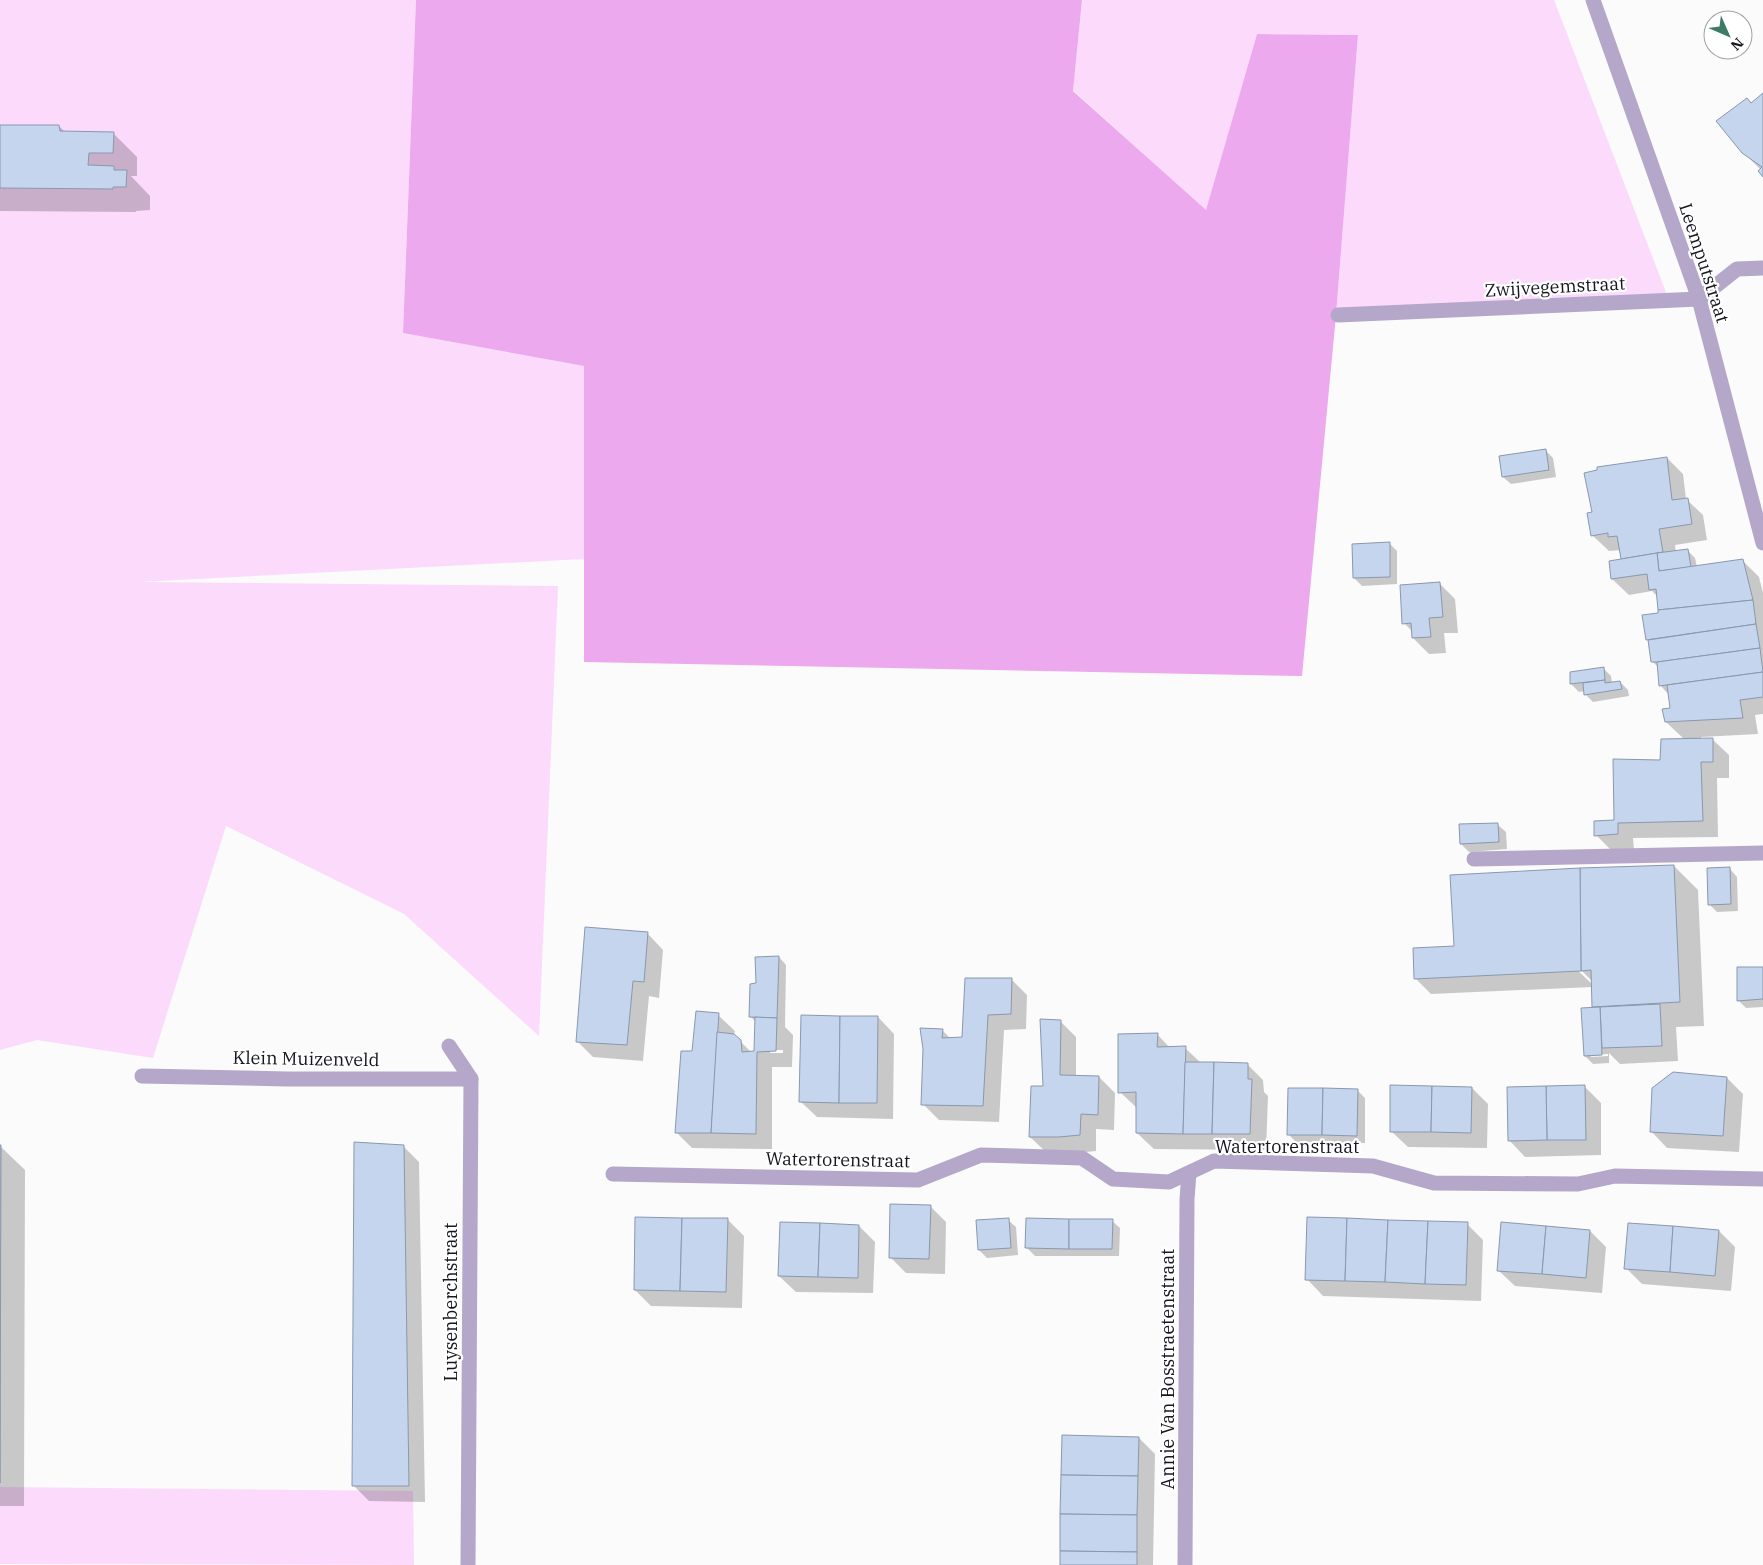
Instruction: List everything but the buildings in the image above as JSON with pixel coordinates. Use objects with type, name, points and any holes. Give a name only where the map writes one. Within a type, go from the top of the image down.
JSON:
[{"type":"street","name":"Leemputstraat","points":[[1592,0],[1699,299],[1763,543]]},
{"type":"street","points":[[1699,299],[1737,269],[1763,268]]},
{"type":"street","name":"Zwijvegemstraat","points":[[1338,315],[1699,299]]},
{"type":"street","points":[[1474,859],[1763,852]]},
{"type":"street","points":[[449,1046],[471,1079]]},
{"type":"street","name":"Klein Muizenveld","points":[[142,1076],[287,1079],[471,1079]]},
{"type":"street","name":"Luysenberchstraat","points":[[468,1565],[471,1079]]},
{"type":"street","name":"Watertorenstraat","points":[[613,1174],[918,1180],[981,1155],[1082,1158],[1112,1179],[1169,1182],[1214,1161],[1373,1166],[1434,1183],[1578,1184],[1615,1176],[1763,1179]]},
{"type":"street","name":"Annie Van Bosstraetenstraat","points":[[1185,1565],[1187,1199],[1189,1173]]},
{"type":"shaded area","points":[[0,0],[416,0],[403,333],[584,366],[584,559],[139,582],[558,586],[539,1036],[404,914],[226,826],[153,1058],[37,1040],[0,1050]]},
{"type":"shaded area","points":[[416,0],[1082,0],[1073,91],[1206,210],[1257,34],[1358,35],[1336,315],[1302,676],[584,662],[584,366],[403,333]]},
{"type":"shaded area","points":[[1082,0],[1554,0],[1672,308],[1336,315],[1358,35],[1257,34],[1206,211],[1073,90]]},
{"type":"shaded area","points":[[0,1487],[413,1491],[414,1565],[0,1564]]}]
